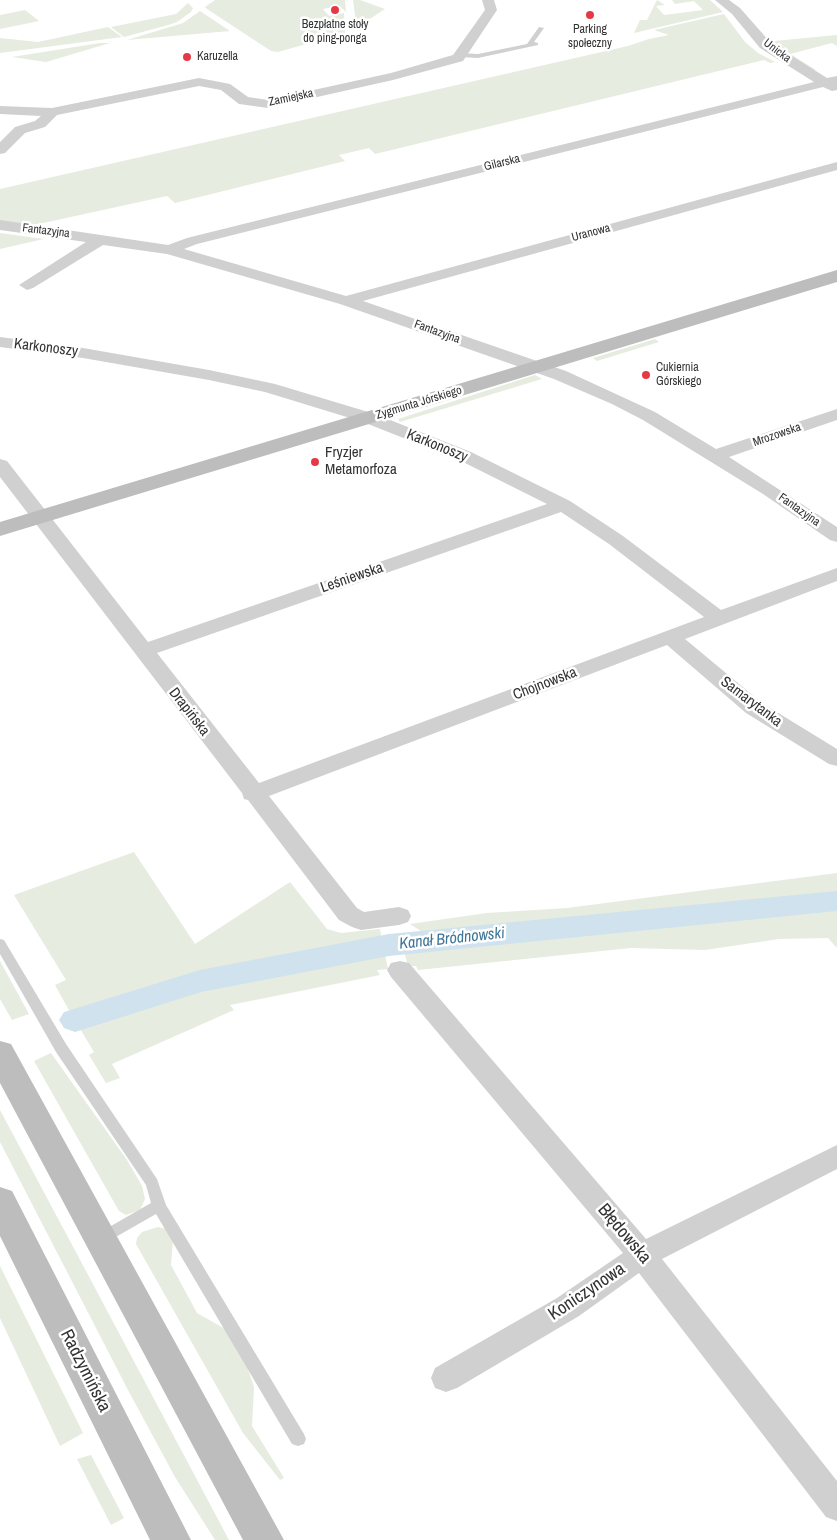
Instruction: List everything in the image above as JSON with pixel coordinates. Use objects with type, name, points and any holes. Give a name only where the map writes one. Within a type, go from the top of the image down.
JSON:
[{"type":"street","points":[[461,55],[491,10],[488,0]]},
{"type":"street","name":"Unicka","points":[[721,0],[734,6],[765,45],[833,84]]},
{"type":"street","name":"Zamiejska","points":[[0,110],[52,112],[199,82],[225,86],[244,101],[268,104],[452,61],[461,55]]},
{"type":"street","name":"Gilarska","points":[[169,250],[192,241],[833,84]]},
{"type":"street","points":[[0,150],[20,130],[40,124],[52,112]]},
{"type":"street","name":"Uranowa","points":[[346,301],[837,166]]},
{"type":"street","name":"Fantazyjna","points":[[0,225],[169,250],[346,301],[535,368],[618,400],[716,455],[837,536]]},
{"type":"street","points":[[27,285],[102,239]]},
{"type":"street","name":"Zygmunta Jórskiego","points":[[0,529],[837,276]]},
{"type":"street","name":"Karkonoszy","points":[[0,342],[92,354],[210,375],[269,388],[369,418],[465,456],[563,505],[616,540],[718,618]]},
{"type":"street","name":"Mrozowska","points":[[716,455],[837,414]]},
{"type":"street","name":"Drapińska","points":[[0,466],[252,794],[351,918],[360,920],[399,916]]},
{"type":"street","name":"Leśniewska","points":[[142,650],[563,505]]},
{"type":"street","name":"Chojnowska","points":[[252,794],[837,574]]},
{"type":"street","name":"Samarytanka","points":[[670,636],[754,708],[837,759]]},
{"type":"street","name":"Błędowska","points":[[400,970],[642,1255],[837,1506]]},
{"type":"street","points":[[0,1053],[264,1540]]},
{"type":"street","name":"Koniczynowa","points":[[446,1378],[568,1307],[642,1255],[837,1156]]},
{"type":"street","name":"Radzymińska","points":[[0,1201],[171,1540]]},
{"type":"lane","points":[[461,55],[478,56],[533,44],[541,28]]},
{"type":"lane","points":[[0,943],[61,1048],[152,1183],[159,1206],[298,1439]]},
{"type":"lane","points":[[101,1238],[159,1206]]},
{"type":"shaded area","points":[[215,0],[345,0],[346,12],[340,6],[323,9],[329,16],[344,13],[345,33],[278,52],[271,51],[205,7]]},
{"type":"shaded area","points":[[353,0],[360,0],[385,9],[359,26],[356,23]]},
{"type":"shaded area","points":[[657,0],[665,5],[656,6],[664,15],[703,10],[694,1],[675,4],[672,0],[710,0],[723,12],[634,33],[640,20],[647,20]]},
{"type":"shaded area","points":[[188,3],[193,8],[191,12],[177,22],[168,25],[124,37],[111,27],[176,14]]},
{"type":"shaded area","points":[[25,10],[39,21],[0,29],[0,15]]},
{"type":"shaded area","points":[[200,11],[230,31],[127,40],[183,23]]},
{"type":"shaded area","points":[[724,14],[745,42],[758,53],[775,62],[770,63],[764,60],[375,154],[369,148],[339,155],[345,161],[175,203],[167,196],[34,225],[0,221],[0,189],[628,46],[669,35],[654,30]]},
{"type":"shaded area","points":[[108,27],[122,37],[0,53],[0,38],[38,42]]},
{"type":"shaded area","points":[[837,35],[837,46],[832,43],[790,54],[816,70],[812,70],[768,40],[771,37],[774,41]]},
{"type":"shaded area","points":[[110,43],[46,62],[12,57]]},
{"type":"shaded area","points":[[0,233],[44,239],[0,249]]},
{"type":"shaded area","points":[[655,339],[659,342],[597,361],[593,358]]},
{"type":"shaded area","points":[[535,375],[542,379],[400,422],[398,419]]},
{"type":"shaded area","points":[[134,852],[195,944],[290,882],[327,929],[341,933],[380,929],[382,941],[275,956],[199,973],[71,1014],[55,985],[66,980],[14,895]]},
{"type":"shaded area","points":[[837,873],[837,895],[427,935],[410,924],[487,913],[567,908]]},
{"type":"shaded area","points":[[837,909],[837,948],[828,938],[779,939],[705,950],[631,948],[418,970],[416,966],[408,966],[404,951]]},
{"type":"shaded area","points":[[385,954],[388,969],[377,970],[380,975],[230,1005],[234,1010],[112,1064],[120,1078],[106,1083],[89,1055],[94,1052],[79,1027],[208,986],[318,964]]},
{"type":"shaded area","points":[[0,961],[29,1014],[12,1020],[0,999]]},
{"type":"shaded area","points":[[51,1053],[127,1160],[142,1186],[145,1199],[140,1210],[126,1215],[119,1211],[34,1061]]},
{"type":"shaded area","points":[[0,1110],[229,1540],[215,1540],[175,1477],[128,1390],[0,1142]]},
{"type":"shaded area","points":[[158,1227],[166,1229],[173,1240],[171,1265],[197,1313],[227,1330],[248,1369],[254,1387],[252,1426],[284,1478],[280,1480],[243,1433],[136,1244],[137,1238],[142,1232]]},
{"type":"shaded area","points":[[0,1266],[83,1433],[60,1446],[0,1318]]},
{"type":"shaded area","points":[[91,1455],[124,1518],[111,1525],[77,1459]]},
{"type":"waterway","name":"Kanał Bródnowski","points":[[75,1020],[200,981],[389,945],[837,901]]},
{"type":"place","name":"Bezpłatne stoły do ping-ponga","points":[[335,10]]},
{"type":"place","name":"Parking społeczny","points":[[590,15]]},
{"type":"place","name":"Karuzella","points":[[187,57]]},
{"type":"place","name":"Cukiernia Górskiego","points":[[646,375]]},
{"type":"place","name":"Fryzjer Metamorfoza","points":[[315,462]]}]
